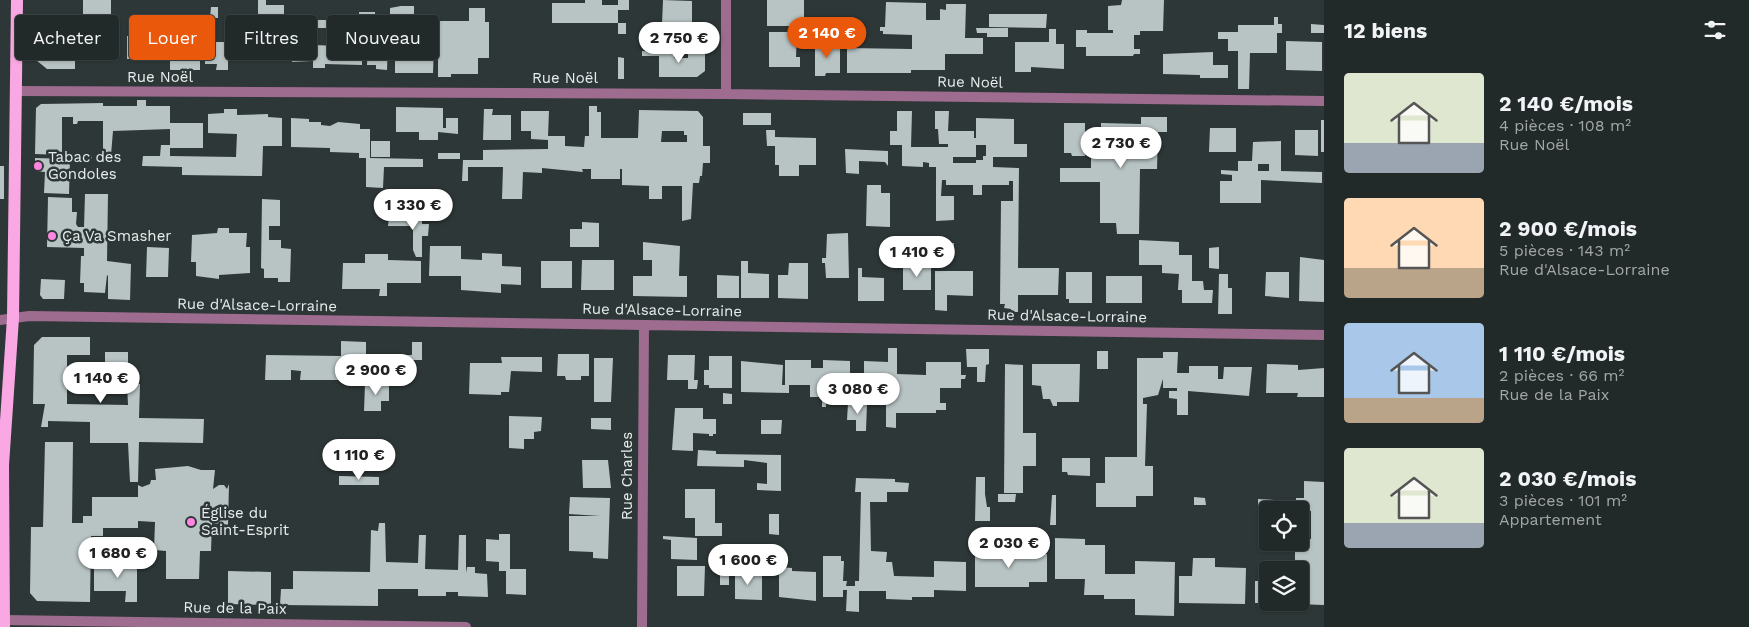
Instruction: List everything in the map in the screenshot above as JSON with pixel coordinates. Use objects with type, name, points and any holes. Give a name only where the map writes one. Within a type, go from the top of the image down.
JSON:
[{"type":"main road","points":[[4,623],[2,593],[6,319],[16,91],[17,0]]},
{"type":"street","points":[[726,0],[726,94]]},
{"type":"street","name":"Rue Noël","points":[[16,91],[726,94],[1324,101]]},
{"type":"street","name":"Rue d'Alsace-Lorraine","points":[[6,319],[29,316],[1324,335]]},
{"type":"street","name":"Rue Charles","points":[[642,627],[644,325]]},
{"type":"street","name":"Rue de la Paix","points":[[4,623],[466,627]]},
{"type":"building","points":[[83,0],[111,0],[111,15],[83,15]]},
{"type":"building","points":[[258,0],[266,0],[266,5],[284,5],[284,15],[258,15]]},
{"type":"building","points":[[585,0],[602,0],[602,5],[618,5],[618,0],[629,0],[629,10],[618,10],[618,23],[552,23],[552,3],[585,3]]},
{"type":"building","points":[[663,0],[692,1],[692,24],[705,25],[705,36],[693,36],[693,48],[665,48],[666,24],[662,24]]},
{"type":"building","points":[[767,0],[804,0],[804,26],[767,26]]},
{"type":"building","points":[[1122,0],[1164,0],[1163,31],[1140,31],[1140,35],[1134,35],[1134,49],[1140,49],[1140,54],[1134,54],[1133,56],[1086,56],[1086,47],[1076,47],[1076,30],[1087,30],[1087,33],[1113,33],[1113,30],[1108,30],[1108,6],[1121,5]]},
{"type":"building","points":[[886,2],[926,3],[926,20],[940,20],[940,9],[946,10],[946,4],[966,4],[965,38],[983,38],[983,54],[945,54],[945,70],[911,70],[911,73],[847,73],[847,48],[912,49],[912,35],[883,34],[883,31],[880,31],[880,27],[885,27]]},
{"type":"building","points":[[414,6],[414,14],[428,15],[390,15],[390,8]]},
{"type":"building","points":[[211,7],[218,7],[218,18],[215,18],[215,15],[210,15]]},
{"type":"building","points":[[469,8],[485,8],[485,22],[489,22],[489,58],[478,58],[478,74],[451,74],[451,77],[438,77],[439,21],[469,21]]},
{"type":"building","points":[[359,12],[375,12],[375,15],[359,15]]},
{"type":"building","points":[[989,14],[1047,14],[1046,28],[989,27]]},
{"type":"building","points":[[1274,17],[1278,17],[1278,24],[1282,24],[1282,33],[1277,33],[1277,53],[1250,53],[1249,89],[1238,89],[1238,51],[1228,51],[1228,39],[1218,39],[1218,32],[1238,32],[1238,25],[1274,25]]},
{"type":"building","points":[[317,20],[327,20],[327,28],[317,28]]},
{"type":"building","points":[[618,23],[626,23],[626,34],[618,34]]},
{"type":"building","points":[[1311,24],[1324,25],[1324,33],[1311,33]]},
{"type":"building","points":[[976,28],[1008,28],[1008,37],[987,37],[987,33],[977,33]]},
{"type":"building","points":[[1049,29],[1056,29],[1056,44],[1064,44],[1064,69],[1031,67],[1031,72],[1015,72],[1015,42],[1049,42]]},
{"type":"building","points":[[769,32],[797,32],[796,57],[800,57],[800,67],[769,67]]},
{"type":"building","points":[[127,36],[129,36],[129,59],[127,59]]},
{"type":"building","points":[[824,39],[832,39],[832,47],[840,48],[840,73],[826,73],[825,76],[815,76],[815,47],[824,48]]},
{"type":"building","points":[[1286,41],[1322,42],[1322,71],[1286,70]]},
{"type":"building","points":[[215,42],[225,42],[225,60],[228,60],[228,70],[216,70],[217,64],[205,64],[205,60],[215,60]]},
{"type":"building","points":[[317,45],[327,46],[327,60],[362,60],[362,65],[325,64],[325,68],[313,68],[313,61],[292,62],[292,60],[317,60]]},
{"type":"building","points":[[642,51],[674,52],[674,58],[688,58],[688,52],[705,52],[705,71],[697,77],[659,77],[659,56],[642,56]]},
{"type":"building","points":[[1213,52],[1213,65],[1228,65],[1228,78],[1200,78],[1200,75],[1163,74],[1163,54]]},
{"type":"building","points":[[618,57],[624,58],[624,79],[618,79]]},
{"type":"building","points":[[36,60],[75,60],[75,69],[47,69]]},
{"type":"building","points":[[170,60],[200,60],[200,70],[170,70]]},
{"type":"building","points":[[367,60],[387,60],[387,70],[376,69],[376,65],[367,65]]},
{"type":"building","points":[[395,60],[433,60],[433,73],[395,73]]},
{"type":"building","points":[[137,100],[146,100],[146,106],[170,106],[170,123],[203,123],[203,148],[170,148],[170,156],[236,157],[237,134],[208,133],[208,114],[224,113],[224,109],[237,109],[237,115],[268,114],[268,117],[282,118],[282,146],[263,146],[262,176],[182,175],[182,167],[142,166],[143,156],[160,156],[161,145],[170,145],[170,129],[113,131],[111,155],[103,155],[103,121],[78,121],[77,124],[73,124],[73,117],[62,117],[62,155],[35,154],[36,108],[41,104],[103,103],[103,106],[137,106]]},
{"type":"building","points":[[589,106],[597,106],[597,112],[601,112],[601,138],[638,138],[639,110],[698,111],[703,117],[703,146],[710,146],[710,163],[703,163],[702,176],[700,176],[699,183],[693,183],[691,219],[682,221],[682,186],[662,186],[662,199],[649,199],[649,186],[622,185],[622,169],[620,169],[620,179],[591,179],[591,169],[582,169],[583,172],[542,168],[542,173],[523,172],[522,199],[502,199],[503,167],[468,167],[468,181],[462,181],[463,160],[483,160],[483,150],[548,149],[548,140],[531,139],[531,131],[521,131],[521,111],[549,111],[548,136],[565,136],[565,146],[584,147],[585,136],[589,136]],"holes":[[[662,131],[684,131],[684,135],[687,135],[687,142],[661,142]]]},
{"type":"building","points":[[396,107],[443,108],[443,128],[446,128],[446,118],[458,118],[458,134],[438,132],[438,140],[419,140],[419,132],[396,132]]},
{"type":"building","points":[[484,109],[493,109],[492,115],[511,115],[511,140],[483,140]]},
{"type":"building","points":[[897,111],[912,111],[911,147],[948,147],[948,144],[939,144],[938,129],[935,129],[935,111],[949,111],[948,131],[974,131],[974,138],[976,138],[976,118],[1014,119],[1014,144],[1027,144],[1027,157],[993,157],[993,167],[1019,168],[1018,268],[1059,268],[1058,295],[1018,295],[1018,312],[1011,312],[1011,309],[1004,308],[1005,304],[1000,304],[1001,201],[1013,201],[1013,181],[1009,181],[1009,185],[982,185],[982,195],[973,195],[973,185],[946,185],[946,180],[942,180],[941,196],[954,196],[954,220],[936,221],[936,167],[929,167],[929,163],[923,162],[923,167],[902,166],[902,145],[890,145],[890,131],[897,131]],"holes":[[[976,145],[986,145],[986,156],[983,156],[983,160],[976,160],[976,163],[953,163],[953,157],[976,157]]]},
{"type":"building","points":[[743,113],[771,113],[771,125],[743,125]]},
{"type":"building","points":[[1141,117],[1167,117],[1167,132],[1158,132],[1157,169],[1140,169],[1139,234],[1117,234],[1116,223],[1100,223],[1100,182],[1060,182],[1060,168],[1091,168],[1091,141],[1101,141],[1101,123],[1141,124]]},
{"type":"building","points":[[291,118],[309,119],[309,122],[321,122],[321,125],[330,126],[338,122],[360,124],[360,129],[370,129],[370,158],[423,159],[423,167],[384,167],[383,188],[366,187],[366,158],[359,158],[359,153],[330,152],[330,148],[291,147]]},
{"type":"building","points":[[1321,120],[1324,120],[1324,152],[1321,152]]},
{"type":"building","points":[[1064,123],[1085,123],[1085,156],[1072,156],[1071,153],[1064,153]]},
{"type":"building","points":[[1210,128],[1236,128],[1236,152],[1209,152]]},
{"type":"building","points":[[766,130],[775,130],[775,137],[816,138],[816,165],[799,165],[799,176],[779,176],[779,165],[775,165],[775,146],[767,146]]},
{"type":"building","points":[[1295,130],[1318,130],[1318,156],[1295,155]]},
{"type":"building","points":[[371,141],[390,141],[390,157],[371,157]]},
{"type":"building","points":[[1281,141],[1281,171],[1322,172],[1322,183],[1261,180],[1261,203],[1220,203],[1220,181],[1232,181],[1232,175],[1221,174],[1221,170],[1238,171],[1238,161],[1252,161],[1253,142]],"holes":[[[1258,164],[1269,164],[1269,171],[1258,171]]]},
{"type":"building","points":[[845,149],[888,151],[888,166],[885,162],[859,161],[859,174],[846,173]]},
{"type":"building","points":[[438,153],[460,153],[460,159],[438,159]]},
{"type":"building","points":[[81,155],[92,155],[92,161],[81,161]]},
{"type":"building","points":[[35,158],[70,159],[69,194],[44,193],[45,172],[35,171]]},
{"type":"building","points":[[0,166],[4,166],[4,199],[0,199]]},
{"type":"building","points":[[867,185],[881,185],[881,193],[890,193],[890,227],[866,226]]},
{"type":"building","points":[[85,194],[108,194],[107,261],[131,264],[130,300],[108,299],[107,275],[105,293],[84,292],[84,283],[80,283],[81,256],[84,256],[84,248],[47,247],[48,197],[72,198],[72,212],[77,212],[76,224],[78,227],[84,227]]},
{"type":"building","points":[[262,199],[280,200],[280,226],[269,226],[269,240],[281,240],[281,248],[291,249],[290,282],[278,282],[278,278],[264,278],[264,269],[261,268]]},
{"type":"building","points":[[389,217],[422,217],[422,224],[429,224],[428,236],[422,236],[422,257],[416,257],[413,250],[413,226],[388,226]]},
{"type":"building","points":[[582,222],[599,223],[599,247],[570,247],[570,229],[582,229]]},
{"type":"building","points":[[218,228],[229,228],[229,233],[247,233],[246,247],[250,247],[250,273],[219,275],[219,279],[196,276],[196,262],[191,262],[192,235],[217,233]]},
{"type":"building","points":[[848,233],[849,278],[826,278],[825,263],[822,263],[822,258],[826,258],[827,234]]},
{"type":"building","points":[[936,239],[940,239],[940,243],[954,243],[954,255],[935,256]]},
{"type":"building","points":[[1139,240],[1179,242],[1179,255],[1192,255],[1192,281],[1203,281],[1204,290],[1213,290],[1212,303],[1182,303],[1182,290],[1178,290],[1179,274],[1162,273],[1162,265],[1139,265]]},
{"type":"building","points":[[643,242],[680,246],[679,276],[687,276],[687,297],[633,296],[633,276],[652,276],[652,260],[643,260]]},
{"type":"building","points":[[430,246],[461,246],[461,259],[482,260],[482,253],[502,254],[502,266],[521,267],[521,285],[501,284],[501,293],[461,290],[461,276],[429,276]]},
{"type":"building","points":[[147,247],[169,248],[168,277],[146,277]]},
{"type":"building","points":[[1219,247],[1219,269],[1209,268],[1209,248]]},
{"type":"building","points":[[365,254],[388,254],[388,260],[421,261],[421,283],[387,283],[387,296],[379,296],[380,289],[342,289],[343,263],[365,263]]},
{"type":"building","points":[[1300,257],[1324,260],[1324,302],[1299,301]]},
{"type":"building","points":[[582,260],[614,260],[614,290],[581,290]]},
{"type":"building","points":[[541,261],[572,261],[572,288],[541,288]]},
{"type":"building","points":[[741,261],[748,261],[748,273],[769,274],[769,298],[741,298]]},
{"type":"building","points":[[789,263],[808,263],[808,299],[778,298],[778,275],[788,275]]},
{"type":"building","points":[[903,265],[931,265],[931,290],[903,290]]},
{"type":"building","points":[[858,268],[862,268],[862,277],[884,278],[884,301],[858,301]]},
{"type":"building","points":[[935,271],[973,271],[973,296],[947,295],[947,311],[935,310]]},
{"type":"building","points":[[1066,272],[1092,272],[1092,303],[1069,303],[1069,299],[1066,299]]},
{"type":"building","points":[[1266,272],[1289,272],[1289,298],[1265,296]]},
{"type":"building","points":[[1219,274],[1228,274],[1228,288],[1232,288],[1232,314],[1218,314]]},
{"type":"building","points":[[717,275],[739,276],[739,298],[717,298]]},
{"type":"building","points":[[1106,276],[1142,276],[1142,303],[1106,303]]},
{"type":"building","points":[[41,279],[65,280],[64,299],[43,299],[40,295]]},
{"type":"building","points":[[42,337],[90,337],[90,355],[67,355],[67,371],[82,372],[82,386],[67,386],[67,404],[128,405],[127,384],[140,384],[139,418],[204,419],[203,443],[139,442],[138,482],[130,482],[128,443],[90,443],[90,422],[48,421],[48,427],[41,427],[45,404],[33,404],[34,345]]},
{"type":"building","points":[[341,341],[366,342],[366,363],[340,363],[340,380],[300,380],[301,371],[291,370],[291,380],[265,380],[266,355],[341,356]]},
{"type":"building","points":[[412,342],[422,342],[422,360],[412,360],[411,377],[385,377],[385,355],[412,355]]},
{"type":"building","points":[[888,348],[897,348],[897,374],[926,375],[926,362],[961,362],[961,375],[966,375],[965,379],[961,379],[961,388],[940,388],[940,403],[946,403],[946,410],[936,410],[936,413],[896,413],[896,428],[886,427],[886,385],[864,385],[864,361],[888,362]]},
{"type":"building","points":[[966,349],[989,349],[989,364],[986,365],[985,382],[977,382],[977,367],[967,367]]},
{"type":"building","points":[[1097,351],[1108,351],[1108,369],[1097,369]]},
{"type":"building","points":[[105,352],[128,352],[128,374],[105,375]]},
{"type":"building","points":[[1163,352],[1178,352],[1177,373],[1189,373],[1189,366],[1218,366],[1218,379],[1223,379],[1224,367],[1252,367],[1249,396],[1188,391],[1188,415],[1177,415],[1177,399],[1169,398],[1169,391],[1177,391],[1177,388],[1163,388],[1163,379],[1158,395],[1143,398],[1143,404],[1147,404],[1145,466],[1153,466],[1153,496],[1136,496],[1136,507],[1096,507],[1096,483],[1105,483],[1105,457],[1137,457],[1137,358],[1163,358]]},
{"type":"building","points":[[558,354],[589,354],[589,376],[581,376],[581,380],[566,380],[565,376],[557,376]]},
{"type":"building","points":[[668,355],[695,355],[694,380],[698,380],[697,389],[688,389],[688,380],[667,380]]},
{"type":"building","points":[[709,356],[732,356],[732,388],[709,388],[709,385],[704,385],[704,370],[709,370]]},
{"type":"building","points":[[501,357],[542,357],[542,372],[511,371],[509,392],[501,392],[501,395],[469,394],[470,363],[502,363]]},
{"type":"building","points":[[594,358],[613,358],[611,402],[594,402]]},
{"type":"building","points":[[785,360],[811,360],[811,368],[823,368],[823,360],[850,361],[850,385],[827,385],[826,407],[822,407],[822,397],[810,397],[810,385],[789,385],[789,393],[741,392],[741,361],[783,365],[782,385],[785,385]]},
{"type":"building","points":[[1005,364],[1023,365],[1023,433],[1036,433],[1036,466],[1023,466],[1023,493],[1004,493]]},
{"type":"building","points":[[1032,364],[1080,364],[1079,402],[1057,402],[1057,406],[1053,406],[1050,399],[1043,399],[1041,386],[1032,385]]},
{"type":"building","points":[[1267,364],[1298,365],[1298,370],[1324,368],[1324,397],[1297,397],[1298,393],[1266,393]]},
{"type":"building","points":[[365,384],[389,384],[389,401],[381,401],[381,411],[364,411]]},
{"type":"building","points":[[723,393],[732,394],[732,404],[723,404]]},
{"type":"building","points":[[848,403],[867,403],[866,431],[856,431],[856,420],[847,420]]},
{"type":"building","points":[[675,408],[703,408],[703,419],[716,419],[716,434],[709,436],[709,434],[693,433],[693,451],[672,450]]},
{"type":"building","points":[[509,416],[542,417],[541,431],[534,432],[534,439],[524,439],[524,449],[509,448]]},
{"type":"building","points":[[591,418],[611,418],[611,430],[591,429]]},
{"type":"building","points":[[761,420],[782,420],[781,434],[761,434]]},
{"type":"building","points":[[45,442],[73,442],[72,523],[83,523],[83,516],[92,516],[92,497],[138,497],[138,485],[142,487],[150,484],[151,480],[156,480],[155,469],[188,466],[201,470],[215,470],[213,489],[219,485],[224,485],[227,489],[229,484],[228,525],[212,523],[211,551],[200,551],[199,579],[166,579],[166,551],[154,550],[155,522],[138,521],[138,528],[103,528],[103,536],[91,536],[90,602],[37,601],[30,593],[31,527],[43,527]]},
{"type":"building","points":[[698,450],[716,451],[716,454],[781,455],[781,491],[757,490],[757,483],[767,484],[767,463],[744,460],[744,467],[697,466]]},
{"type":"building","points":[[1062,458],[1090,458],[1090,476],[1068,475],[1067,472],[1062,472]]},
{"type":"building","points":[[582,460],[608,460],[611,488],[583,488]]},
{"type":"building","points":[[339,476],[379,477],[379,485],[339,485]]},
{"type":"building","points":[[976,477],[985,477],[985,494],[987,507],[990,507],[990,521],[975,521]]},
{"type":"building","points":[[856,478],[895,479],[895,482],[909,483],[908,492],[887,492],[887,502],[870,502],[871,551],[887,552],[886,562],[892,562],[894,576],[934,577],[934,561],[966,562],[966,591],[934,590],[934,597],[912,597],[912,600],[886,599],[886,591],[859,591],[859,612],[846,611],[847,590],[843,590],[843,597],[823,597],[823,556],[841,556],[841,561],[844,561],[843,581],[847,581],[846,586],[855,586],[855,581],[859,581],[861,492],[855,492]]},
{"type":"building","points":[[1304,481],[1324,482],[1324,605],[1309,604],[1309,561],[1295,561],[1295,551],[1309,551],[1309,539],[1311,539],[1309,501],[1296,501],[1296,498],[1304,498]]},
{"type":"building","points":[[685,489],[715,489],[715,523],[722,523],[722,536],[695,536],[695,518],[685,518]]},
{"type":"building","points":[[998,494],[1016,494],[1015,502],[998,502]]},
{"type":"building","points":[[1052,495],[1056,495],[1056,525],[1050,525]]},
{"type":"building","points":[[570,497],[610,498],[608,559],[593,558],[593,552],[569,551],[569,516],[600,516],[569,514]]},
{"type":"building","points":[[1194,497],[1205,498],[1206,505],[1194,505]]},
{"type":"building","points":[[1258,499],[1275,500],[1259,501],[1258,508]]},
{"type":"building","points":[[769,514],[779,514],[779,535],[769,534]]},
{"type":"building","points":[[379,523],[385,523],[386,562],[418,563],[419,535],[426,535],[425,569],[458,570],[459,535],[466,535],[466,573],[467,567],[475,567],[475,573],[487,574],[488,597],[458,596],[458,592],[446,592],[446,596],[418,596],[418,589],[378,589],[378,606],[280,605],[281,589],[293,589],[293,571],[370,572],[371,530],[378,531]]},
{"type":"building","points":[[499,534],[510,534],[510,569],[526,569],[526,595],[506,594],[506,571],[499,571],[499,562],[486,561],[486,539],[499,540]]},
{"type":"building","points":[[663,536],[697,538],[697,560],[671,559],[671,540],[663,539]]},
{"type":"building","points":[[1055,538],[1085,539],[1085,545],[1105,545],[1105,574],[1135,574],[1135,561],[1175,562],[1174,616],[1135,615],[1135,599],[1104,599],[1104,595],[1084,595],[1085,579],[1055,579]]},
{"type":"building","points":[[975,550],[1015,550],[1015,559],[1029,559],[1029,554],[1047,554],[1047,582],[1029,582],[1029,587],[975,587]]},
{"type":"building","points":[[1193,558],[1215,558],[1215,567],[1246,568],[1245,604],[1179,603],[1179,576],[1192,576]]},
{"type":"building","points":[[111,562],[137,562],[137,602],[125,602],[126,591],[94,591],[94,566],[111,566]]},
{"type":"building","points":[[677,566],[705,566],[704,596],[677,596]]},
{"type":"building","points":[[729,567],[729,585],[720,585],[720,568]]},
{"type":"building","points":[[779,567],[792,568],[792,571],[816,572],[816,601],[779,597]]},
{"type":"building","points":[[228,571],[271,572],[271,605],[228,604]]},
{"type":"building","points":[[735,572],[762,573],[762,600],[735,599]]},
{"type":"building","points":[[1255,581],[1259,581],[1259,603],[1255,603]]},
{"type":"place","name":"Tabac des Gondoles","points":[[38,166]]},
{"type":"place","name":"Ça Va Smasher","points":[[52,236]]},
{"type":"place","name":"Église du Saint-Esprit","points":[[191,522]]}]
